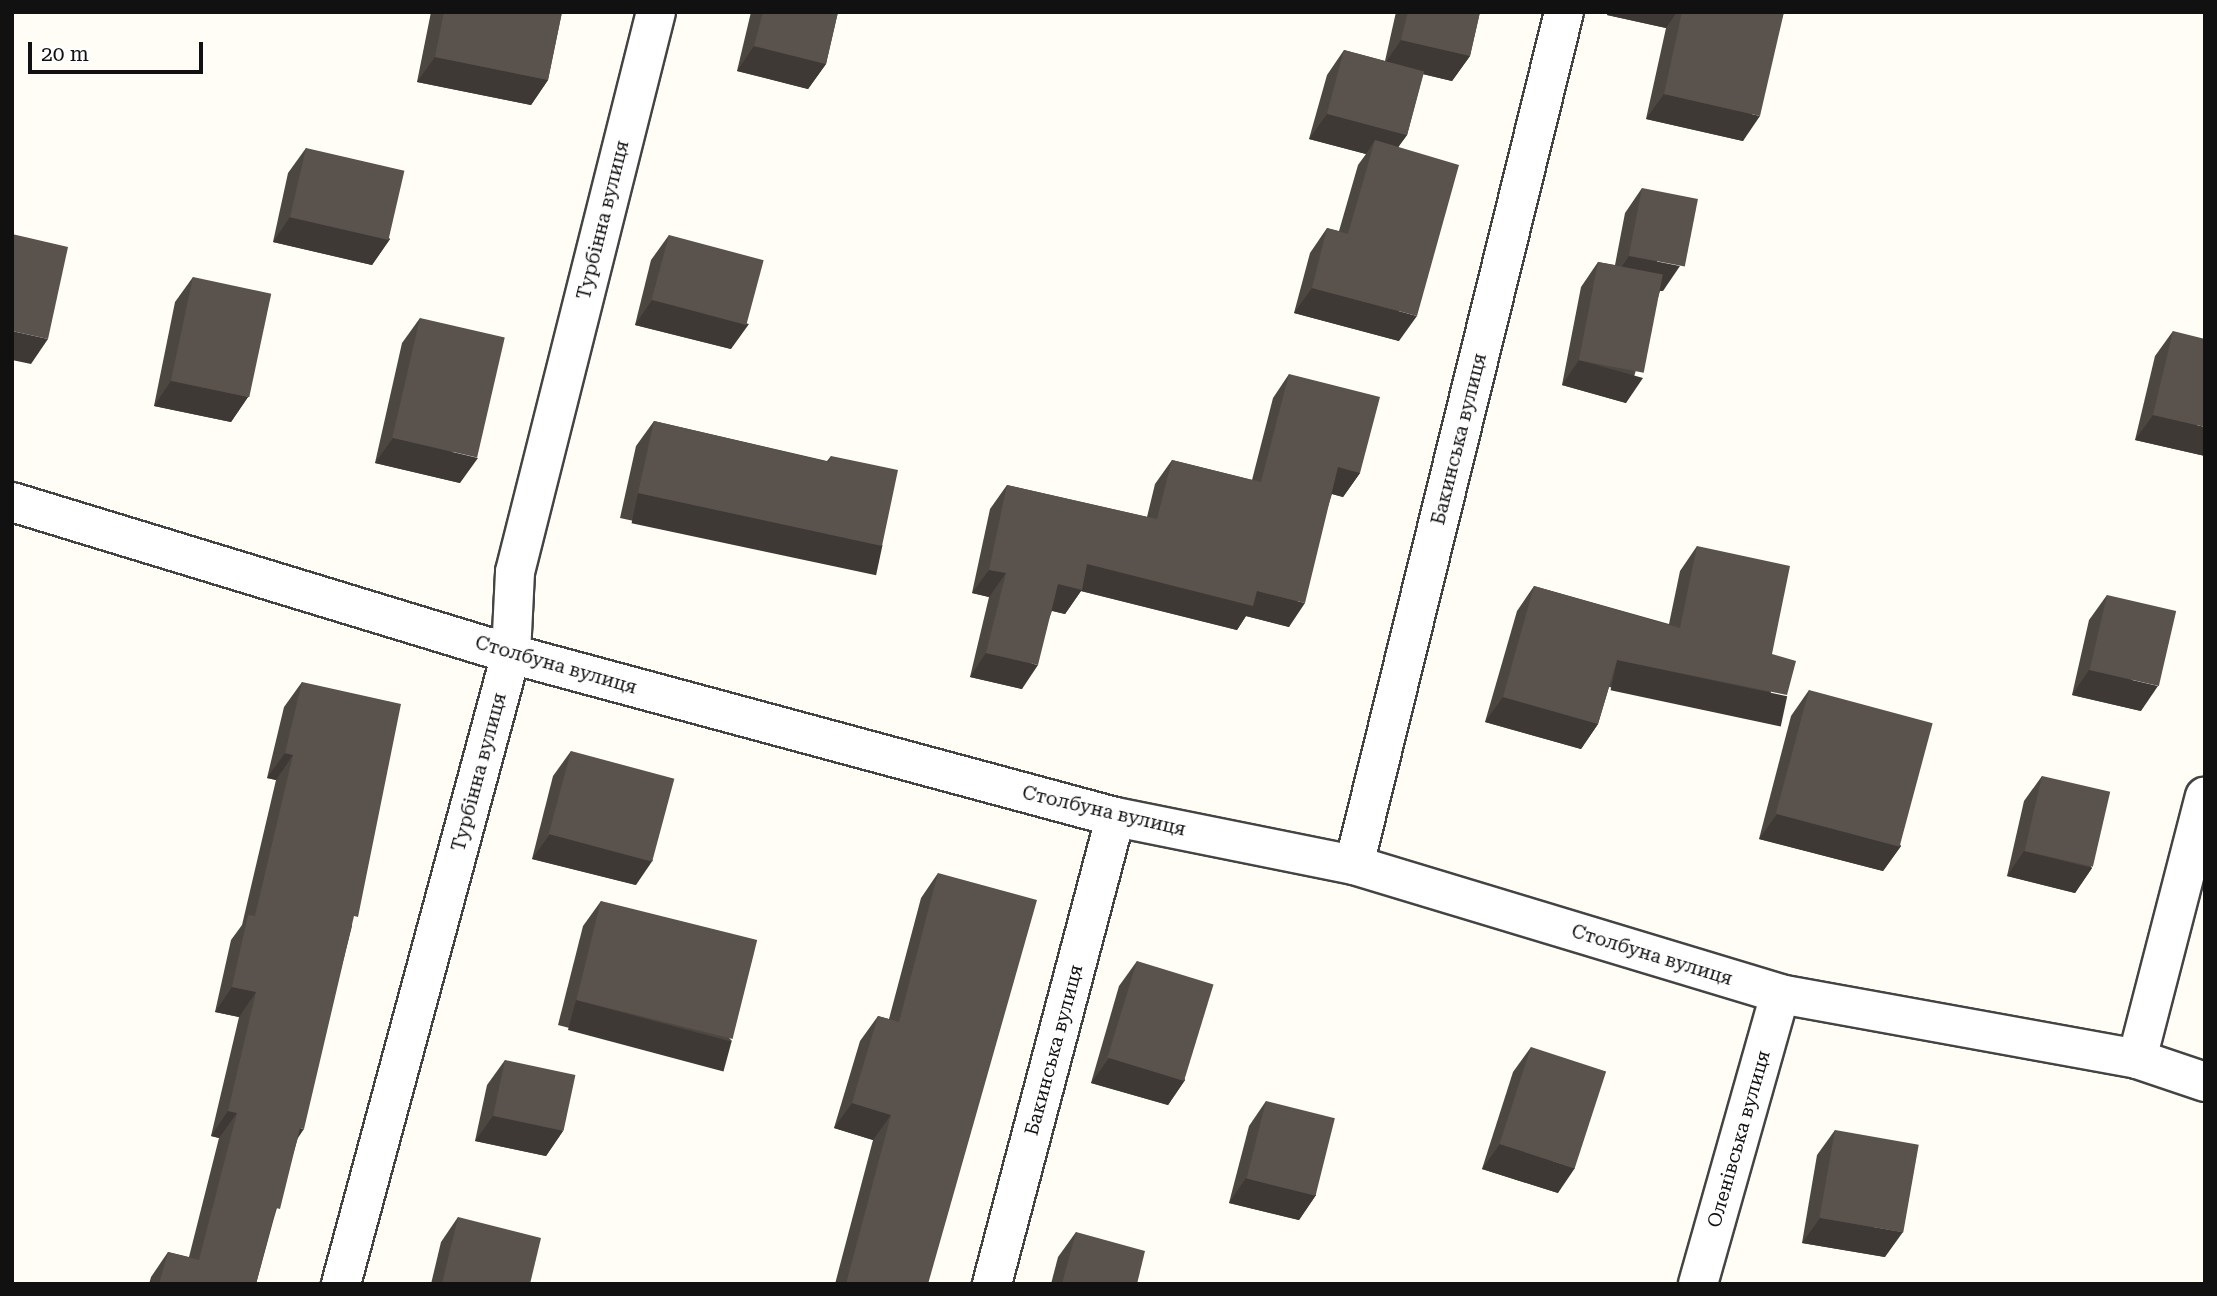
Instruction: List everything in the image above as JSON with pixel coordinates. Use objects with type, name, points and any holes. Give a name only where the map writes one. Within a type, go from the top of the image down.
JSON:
[{"type":"street","name":"Турбінна вулиця","points":[[341,1284],[511,654],[515,572],[656,12]]},
{"type":"street","name":"Бакинська вулиця","points":[[1354,865],[1564,12]]},
{"type":"street","name":"Столбуна вулиця","points":[[12,502],[511,654],[1115,817],[1354,865],[1780,994],[2137,1059],[2205,1082]]},
{"type":"street","points":[[2137,1059],[2205,797]]},
{"type":"street","name":"Бакинська вулиця","points":[[992,1284],[1115,817]]},
{"type":"street","name":"Оленівська вулиця","points":[[1698,1284],[1780,994]]},
{"type":"building","points":[[444,12],[562,12],[548,80],[435,57]]},
{"type":"building","points":[[763,12],[838,12],[826,64],[754,46]]},
{"type":"building","points":[[1408,12],[1480,12],[1470,56],[1401,40]]},
{"type":"building","points":[[1682,12],[1784,12],[1760,116],[1664,94]]},
{"type":"building","points":[[1344,50],[1424,71],[1407,135],[1327,114]]},
{"type":"building","points":[[1375,140],[1459,165],[1417,316],[1312,288],[1327,228],[1348,234]]},
{"type":"building","points":[[306,148],[404,171],[388,240],[290,217]]},
{"type":"building","points":[[1642,188],[1698,199],[1685,267],[1629,256]]},
{"type":"building","points":[[12,234],[68,247],[48,339],[12,331]]},
{"type":"building","points":[[669,235],[764,260],[746,325],[652,300]]},
{"type":"building","points":[[1598,262],[1663,275],[1644,373],[1579,360]]},
{"type":"building","points":[[193,277],[271,294],[249,397],[171,381]]},
{"type":"building","points":[[420,318],[505,338],[477,457],[392,438]]},
{"type":"building","points":[[2173,331],[2205,339],[2205,427],[2153,415]]},
{"type":"building","points":[[1289,374],[1380,397],[1360,473],[1338,467],[1305,603],[1257,591],[1253,606],[1087,564],[1082,590],[1058,584],[1038,665],[986,653],[1006,573],[989,570],[1007,485],[1157,519],[1172,460],[1261,482]]},
{"type":"building","points":[[654,421],[829,462],[831,456],[898,470],[882,546],[638,493]]},
{"type":"building","points":[[1697,546],[1790,566],[1772,654],[1796,661],[1787,695],[1617,660],[1598,724],[1503,697],[1534,586],[1680,628]]},
{"type":"building","points":[[2107,595],[2176,611],[2159,686],[2090,670]]},
{"type":"building","points":[[302,682],[401,704],[358,917],[354,916],[304,1129],[300,1128],[280,1209],[276,1208],[256,1284],[159,1284],[168,1252],[199,1260],[237,1113],[228,1111],[256,992],[232,987],[248,915],[255,916],[293,755],[285,753]]},
{"type":"building","points":[[1809,690],[1933,723],[1900,847],[1776,814]]},
{"type":"building","points":[[571,751],[674,779],[652,862],[549,834]]},
{"type":"building","points":[[2042,776],[2110,792],[2093,867],[2025,851]]},
{"type":"building","points":[[938,873],[1037,900],[928,1284],[846,1284],[891,1115],[852,1103],[878,1016],[899,1022]]},
{"type":"building","points":[[601,901],[757,940],[733,1039],[576,1000]]},
{"type":"building","points":[[1137,961],[1214,984],[1184,1081],[1107,1058]]},
{"type":"building","points":[[1531,1047],[1606,1071],[1575,1168],[1499,1144]]},
{"type":"building","points":[[505,1060],[575,1075],[564,1131],[493,1116]]},
{"type":"building","points":[[1266,1101],[1335,1118],[1316,1196],[1247,1179]]},
{"type":"building","points":[[1835,1130],[1919,1145],[1903,1232],[1820,1218]]},
{"type":"building","points":[[458,1217],[541,1238],[530,1284],[442,1284]]},
{"type":"building","points":[[1076,1232],[1145,1251],[1137,1284],[1062,1284]]}]
